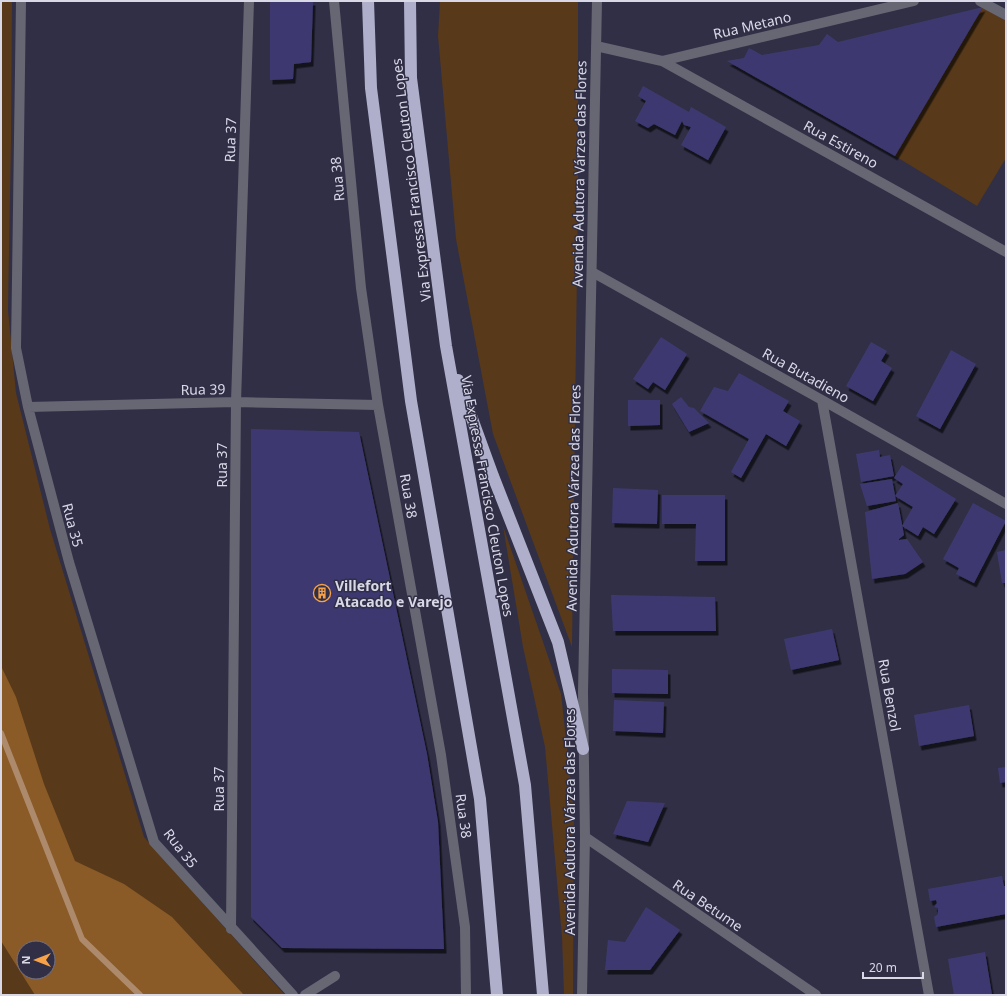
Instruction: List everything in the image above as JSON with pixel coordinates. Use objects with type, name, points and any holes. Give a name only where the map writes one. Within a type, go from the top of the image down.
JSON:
[{"type":"highway","name":"Via Expressa Francisco Cleuton Lopes","points":[[368,1],[371,88],[411,401],[480,798],[497,995]]},
{"type":"highway","name":"Via Expressa Francisco Cleuton Lopes","points":[[410,1],[411,78],[446,346],[525,785],[543,995]]},
{"type":"highway","points":[[446,346],[493,476],[558,642],[583,749]]},
{"type":"street","name":"Rua 35","points":[[21,1],[16,348],[28,407],[69,562],[154,842],[293,995]]},
{"type":"street","name":"Rua 37","points":[[231,928],[236,402],[249,1]]},
{"type":"street","name":"Rua 38","points":[[334,1],[361,288],[378,405],[441,755],[465,927],[466,995]]},
{"type":"street","name":"Avenida Adutora Várzea das Flores","points":[[582,995],[584,838],[583,684],[597,1]]},
{"type":"street","name":"Rua Metano","points":[[596,46],[662,61],[914,1]]},
{"type":"street","points":[[980,1],[1006,15]]},
{"type":"street","name":"Rua Estireno","points":[[662,61],[1006,252]]},
{"type":"street","name":"Rua Butadieno","points":[[592,272],[1006,504]]},
{"type":"street","name":"Rua Benzol","points":[[822,400],[929,995]]},
{"type":"street","name":"Rua 39","points":[[28,407],[236,402],[378,405]]},
{"type":"street","name":"Rua Betume","points":[[584,838],[816,995]]},
{"type":"street","points":[[305,995],[335,976]]},
{"type":"shaded area","points":[[1,1],[12,1],[8,310],[16,393],[50,529],[144,837],[285,995],[1,995]]},
{"type":"shaded area","points":[[440,1],[578,1],[578,193],[572,647],[493,434],[456,239],[438,36]]},
{"type":"shaded area","points":[[983,7],[1006,21],[1006,158],[977,206],[895,156]]},
{"type":"shaded area","points":[[503,526],[561,694],[574,811],[573,995],[564,995],[562,937],[545,747],[523,647]]},
{"type":"shaded area","points":[[1,666],[16,697],[44,784],[75,861],[124,884],[172,917],[244,995],[35,995],[26,980],[56,980],[56,940],[16,940],[16,965],[1,941]]},
{"type":"building","points":[[270,1],[313,1],[311,62],[294,64],[293,79],[270,80]]},
{"type":"building","points":[[983,7],[895,156],[727,61],[744,58],[749,48],[762,55],[819,45],[827,34],[838,42]]},
{"type":"building","points":[[643,86],[689,112],[691,107],[726,127],[708,160],[681,145],[691,127],[684,125],[682,121],[675,135],[654,124],[648,128],[635,121],[646,101],[638,96]]},
{"type":"building","points":[[661,337],[687,354],[665,390],[653,382],[648,389],[633,379]]},
{"type":"building","points":[[871,342],[887,351],[881,361],[892,368],[873,401],[846,386]]},
{"type":"building","points":[[951,350],[976,364],[940,429],[916,416]]},
{"type":"building","points":[[739,373],[789,401],[783,411],[800,421],[786,446],[766,434],[741,478],[731,472],[749,439],[700,411],[714,387],[728,391]]},
{"type":"building","points":[[681,397],[689,407],[694,408],[709,423],[689,432],[672,404]]},
{"type":"building","points":[[628,400],[660,400],[660,425],[628,426]]},
{"type":"building","name":"Villefort Atacado e Varejo","points":[[251,429],[359,432],[427,754],[438,822],[444,949],[282,948],[251,917]]},
{"type":"building","points":[[879,450],[880,457],[890,455],[894,476],[861,482],[856,454]]},
{"type":"building","points":[[902,465],[956,499],[934,534],[923,527],[918,536],[902,526],[913,507],[895,496],[903,484],[894,478]]},
{"type":"building","points":[[892,479],[896,501],[867,506],[860,484]]},
{"type":"building","points":[[613,488],[658,490],[657,524],[612,523]]},
{"type":"building","points":[[662,495],[725,495],[725,561],[695,561],[696,524],[662,524]]},
{"type":"building","points":[[898,503],[904,535],[899,540],[907,539],[923,562],[905,574],[872,579],[865,512]]},
{"type":"building","points":[[973,503],[1006,521],[974,583],[956,574],[959,568],[943,559]]},
{"type":"building","points":[[1006,550],[1006,583],[1002,583],[997,552]]},
{"type":"building","points":[[611,595],[715,597],[716,631],[613,631]]},
{"type":"building","points":[[832,629],[839,660],[791,670],[784,639]]},
{"type":"building","points":[[612,669],[668,670],[668,694],[612,693]]},
{"type":"building","points":[[614,700],[664,702],[663,733],[613,731]]},
{"type":"building","points":[[969,705],[974,736],[919,746],[914,715]]},
{"type":"building","points":[[1006,767],[1006,782],[1000,783],[998,768]]},
{"type":"building","points":[[627,801],[665,803],[648,842],[613,834]]},
{"type":"building","points":[[1002,876],[1004,886],[1006,886],[1006,914],[936,927],[934,917],[938,914],[938,908],[934,907],[937,903],[936,900],[930,901],[928,889]]},
{"type":"building","points":[[646,907],[680,930],[650,970],[605,970],[608,940],[625,942]]},
{"type":"building","points":[[985,952],[992,995],[954,995],[948,959]]},
{"type":"waterway","points":[[1,733],[82,939],[140,995]]},
{"type":"place","name":"Villefort Atacado e Varejo","points":[[322,593]]}]
